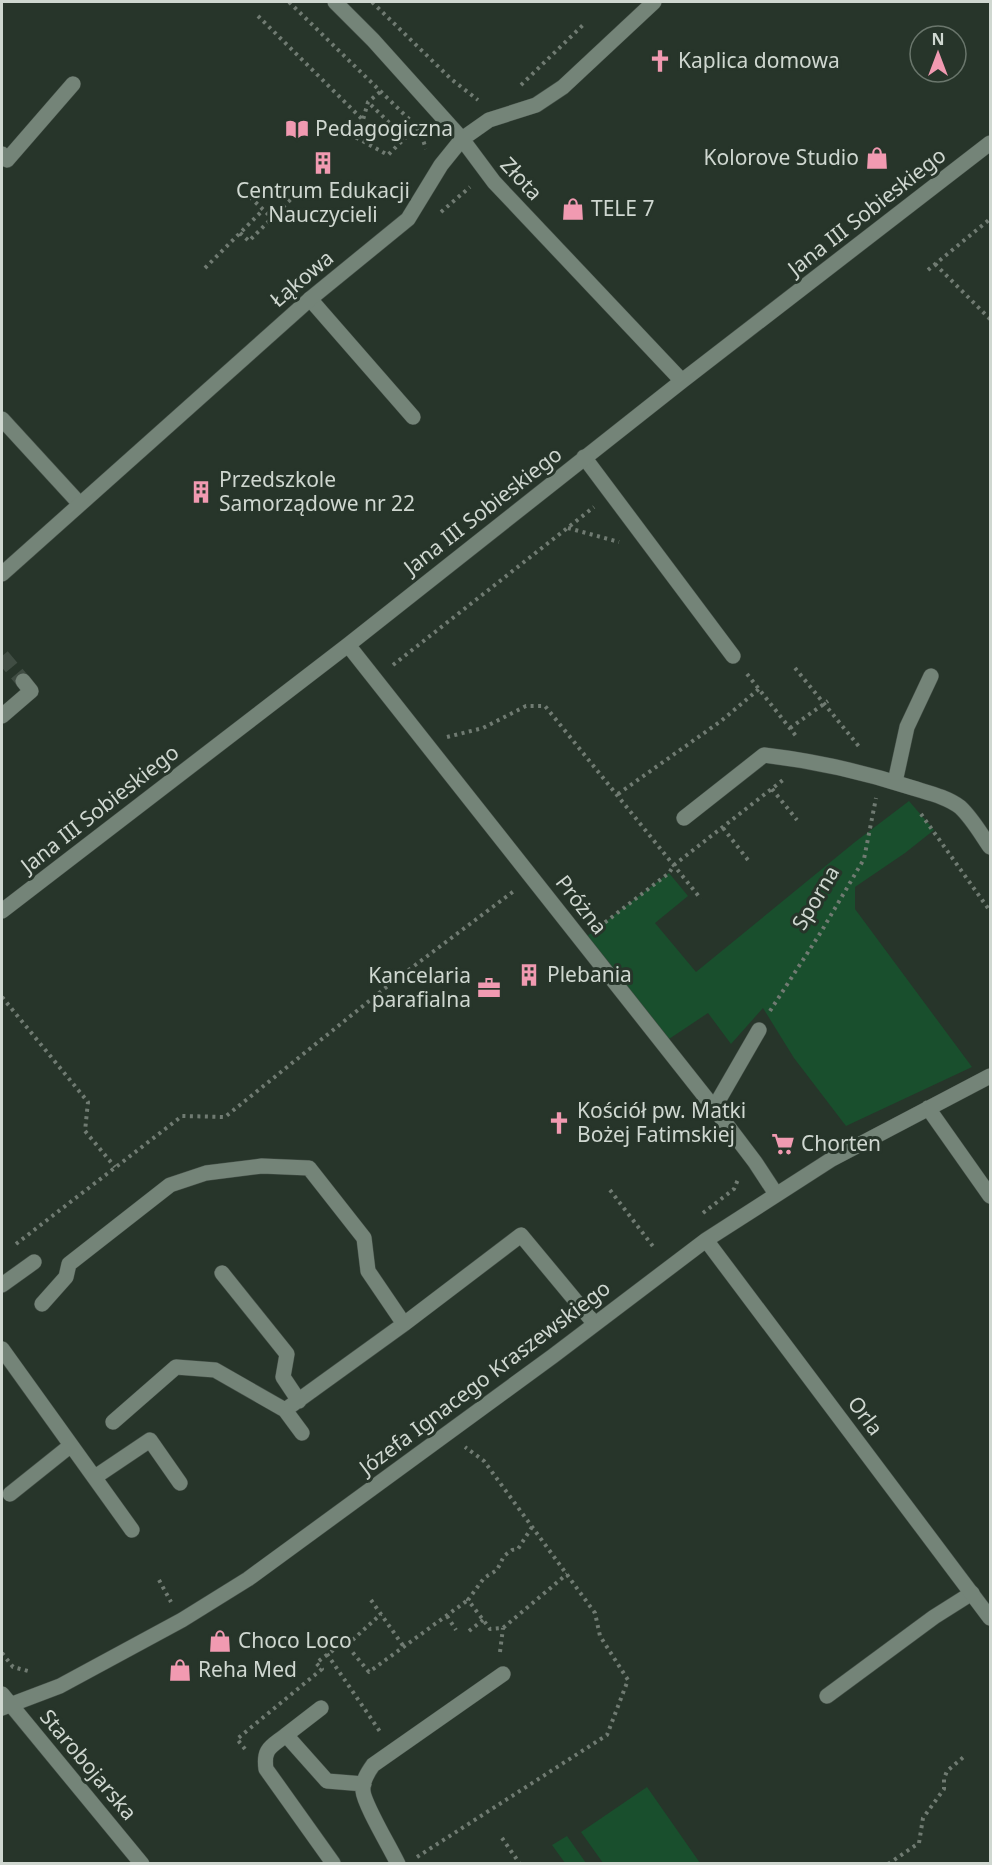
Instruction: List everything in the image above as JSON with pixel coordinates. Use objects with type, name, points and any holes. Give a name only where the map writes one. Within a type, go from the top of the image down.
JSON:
[{"type":"street","name":"Złota","points":[[334,2],[373,40],[462,139],[494,182],[682,381]]},
{"type":"street","name":"Łąkowa","points":[[2,574],[310,299],[408,219],[441,165],[462,139],[489,120],[536,105],[563,87],[654,2]]},
{"type":"street","points":[[2,154],[7,160],[73,84]]},
{"type":"street","name":"Jana III Sobieskiego","points":[[2,911],[348,645],[682,381],[990,143]]},
{"type":"street","points":[[310,299],[413,417]]},
{"type":"street","points":[[2,419],[79,503]]},
{"type":"street","points":[[584,458],[733,656]]},
{"type":"street","name":"Próżna","points":[[348,645],[714,1108],[776,1194]]},
{"type":"street","points":[[895,782],[907,728],[931,676]]},
{"type":"street","points":[[2,716],[31,691],[23,681]]},
{"type":"street","points":[[684,818],[765,755],[808,760],[876,776],[942,797],[966,813],[990,847]]},
{"type":"street","points":[[714,1108],[759,1030]]},
{"type":"street","name":"Józefa Ignacego Kraszewskiego","points":[[4,1702],[60,1686],[182,1620],[248,1579],[442,1438],[706,1240],[832,1159],[990,1076]]},
{"type":"street","points":[[928,1108],[990,1196]]},
{"type":"street","points":[[42,1304],[66,1277],[69,1264],[170,1185],[206,1173],[262,1166],[309,1168],[364,1238],[368,1271],[404,1324]]},
{"type":"street","points":[[285,1410],[404,1324],[521,1235],[594,1323]]},
{"type":"street","name":"Orla","points":[[706,1240],[990,1618]]},
{"type":"street","points":[[2,1285],[34,1262]]},
{"type":"street","points":[[222,1274],[287,1354],[283,1377],[299,1401]]},
{"type":"street","points":[[2,1349],[132,1530]]},
{"type":"street","points":[[113,1422],[176,1367],[214,1371],[285,1410],[302,1433]]},
{"type":"street","points":[[96,1477],[150,1440],[180,1483]]},
{"type":"street","points":[[10,1494],[70,1446]]},
{"type":"street","points":[[827,1696],[934,1617],[972,1593]]},
{"type":"street","points":[[398,1863],[368,1805],[363,1791],[364,1777],[372,1765],[503,1674]]},
{"type":"street","name":"Starobojarska","points":[[4,1702],[142,1863]]},
{"type":"street","points":[[321,1708],[268,1748],[264,1757],[266,1769],[333,1863]]},
{"type":"street","points":[[286,1735],[327,1781],[364,1784]]},
{"type":"path","points":[[289,2],[422,134],[426,146],[426,157]]},
{"type":"path","points":[[372,2],[451,79],[480,102]]},
{"type":"path","points":[[258,16],[363,120]]},
{"type":"path","points":[[520,86],[583,25]]},
{"type":"path","points":[[368,102],[405,138],[388,155],[349,134],[363,120],[368,102],[380,92]]},
{"type":"path","points":[[240,233],[249,241],[303,187]]},
{"type":"path","points":[[250,197],[272,218]]},
{"type":"path","points":[[204,268],[263,210]]},
{"type":"path","points":[[928,270],[990,219]]},
{"type":"path","points":[[935,264],[990,319]]},
{"type":"path","points":[[375,678],[611,494]]},
{"type":"path","points":[[567,528],[655,552]]},
{"type":"path","points":[[795,668],[861,748],[876,776]]},
{"type":"path","points":[[617,794],[721,721],[759,689]]},
{"type":"path","points":[[790,729],[826,703]]},
{"type":"path","points":[[426,742],[483,728],[526,706],[545,706],[701,899]]},
{"type":"path","name":"Sporna","points":[[759,1030],[864,859],[877,793],[876,776]]},
{"type":"path","points":[[582,940],[786,778]]},
{"type":"path","points":[[772,789],[797,820]]},
{"type":"path","points":[[916,808],[990,911]]},
{"type":"path","points":[[723,828],[748,860]]},
{"type":"path","points":[[11,1248],[182,1116],[225,1117],[394,981],[513,893],[514,886]]},
{"type":"path","points":[[2,997],[88,1102],[86,1131],[115,1167]]},
{"type":"path","points":[[699,1215],[734,1189],[741,1171]]},
{"type":"path","points":[[610,1190],[655,1249]]},
{"type":"path","points":[[645,1256],[664,1242]]},
{"type":"path","points":[[416,1857],[607,1735],[628,1680],[600,1636],[595,1613],[484,1461],[464,1446],[442,1438]]},
{"type":"path","points":[[266,1769],[237,1739],[322,1669],[316,1663],[344,1641],[369,1672],[468,1600],[484,1578],[497,1570],[504,1556],[518,1549],[532,1527]]},
{"type":"path","points":[[468,1600],[489,1629],[503,1628],[567,1574]]},
{"type":"path","points":[[160,1605],[179,1594]]},
{"type":"path","points":[[371,1600],[404,1647]]},
{"type":"path","points":[[347,1646],[381,1614]]},
{"type":"path","points":[[447,1616],[456,1630]]},
{"type":"path","points":[[470,1631],[483,1620]]},
{"type":"path","points":[[2,1653],[13,1668],[39,1674]]},
{"type":"path","points":[[327,1654],[393,1750]]},
{"type":"path","points":[[888,1863],[919,1843],[923,1818],[944,1789],[947,1771],[966,1755]]},
{"type":"path","points":[[502,1838],[520,1863]]},
{"type":"green space","points":[[909,801],[934,830],[855,887],[855,909],[972,1067],[846,1126],[794,1058],[763,1008],[731,1044],[708,1013],[663,1043],[582,940],[669,873],[688,896],[655,923],[696,972],[855,842]]},
{"type":"green space","points":[[647,1787],[700,1863],[603,1863],[581,1832]]},
{"type":"green space","points":[[567,1836],[586,1863],[565,1863],[552,1845]]},
{"type":"tunnel","points":[[2,656],[23,681]]},
{"type":"place","name":"Kaplica domowa","points":[[660,61]]},
{"type":"place","name":"Pedagogiczna","points":[[297,129]]},
{"type":"place","name":"Kolorove Studio","points":[[877,158]]},
{"type":"place","name":"Centrum Edukacji Nauczycieli","points":[[323,163]]},
{"type":"place","name":"TELE 7","points":[[573,209]]},
{"type":"place","name":"Przedszkole Samorządowe nr 22","points":[[201,492]]},
{"type":"place","name":"Plebania","points":[[529,975]]},
{"type":"place","name":"Kancelaria parafialna","points":[[489,988]]},
{"type":"place","name":"Kościół pw. Matki Bożej Fatimskiej","points":[[559,1123]]},
{"type":"place","name":"Chorten","points":[[783,1144]]},
{"type":"place","name":"Choco Loco","points":[[220,1641]]},
{"type":"place","name":"Reha Med","points":[[180,1670]]}]
